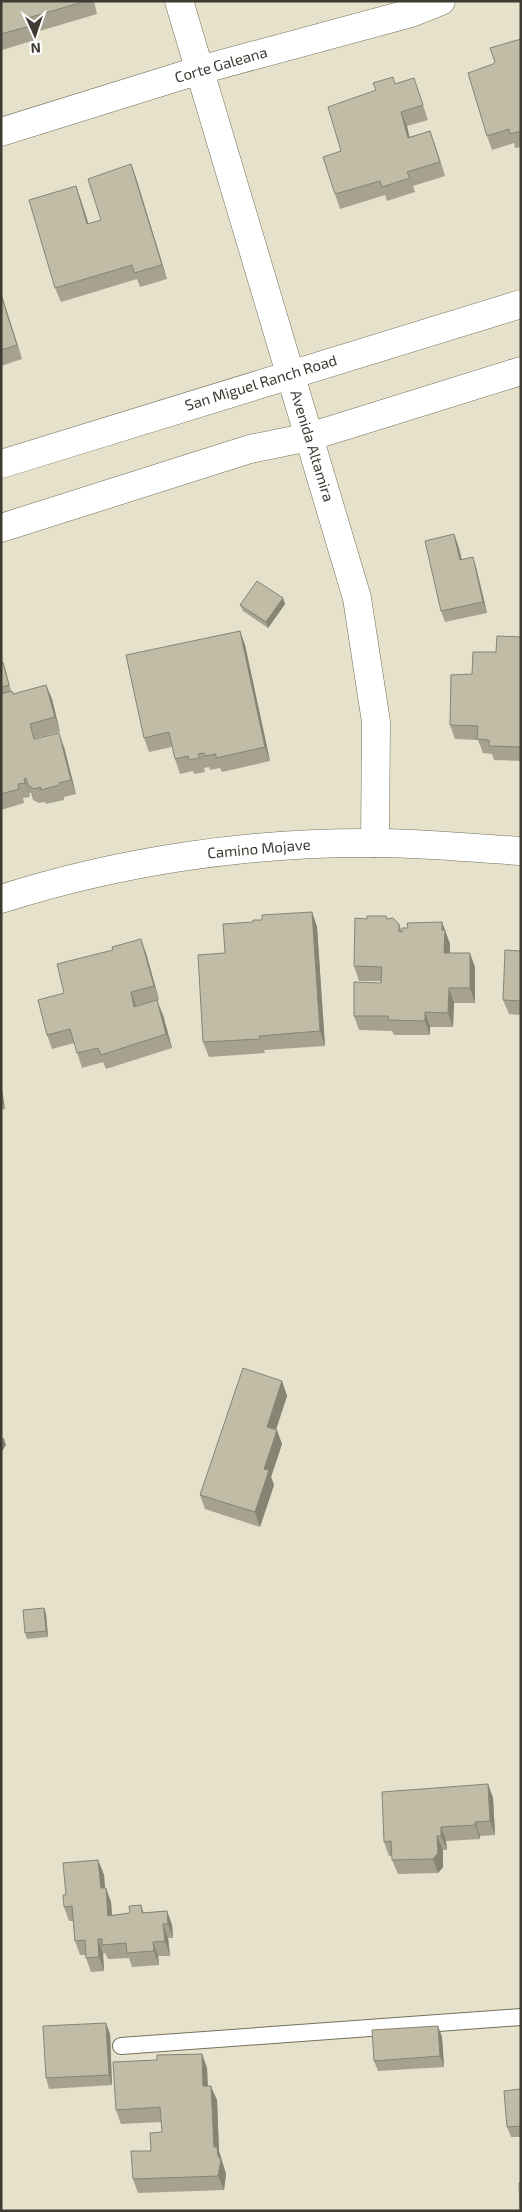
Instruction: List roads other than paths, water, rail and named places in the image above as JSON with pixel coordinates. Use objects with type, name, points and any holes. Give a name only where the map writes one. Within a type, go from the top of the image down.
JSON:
[{"type":"street","name":"Avenida Altamira","points":[[179,1],[357,598],[376,722],[375,843]]},
{"type":"street","name":"Corte Galeana","points":[[1,132],[200,70],[411,13],[441,1]]},
{"type":"street","name":"San Miguel Ranch Road","points":[[1,464],[521,304]]},
{"type":"street","points":[[1,528],[250,449],[309,437],[521,371]]},
{"type":"street","name":"Camino Mojave","points":[[1,899],[94,874],[201,854],[300,845],[375,843],[521,851]]},
{"type":"lane","points":[[121,2046],[521,2017]]}]
